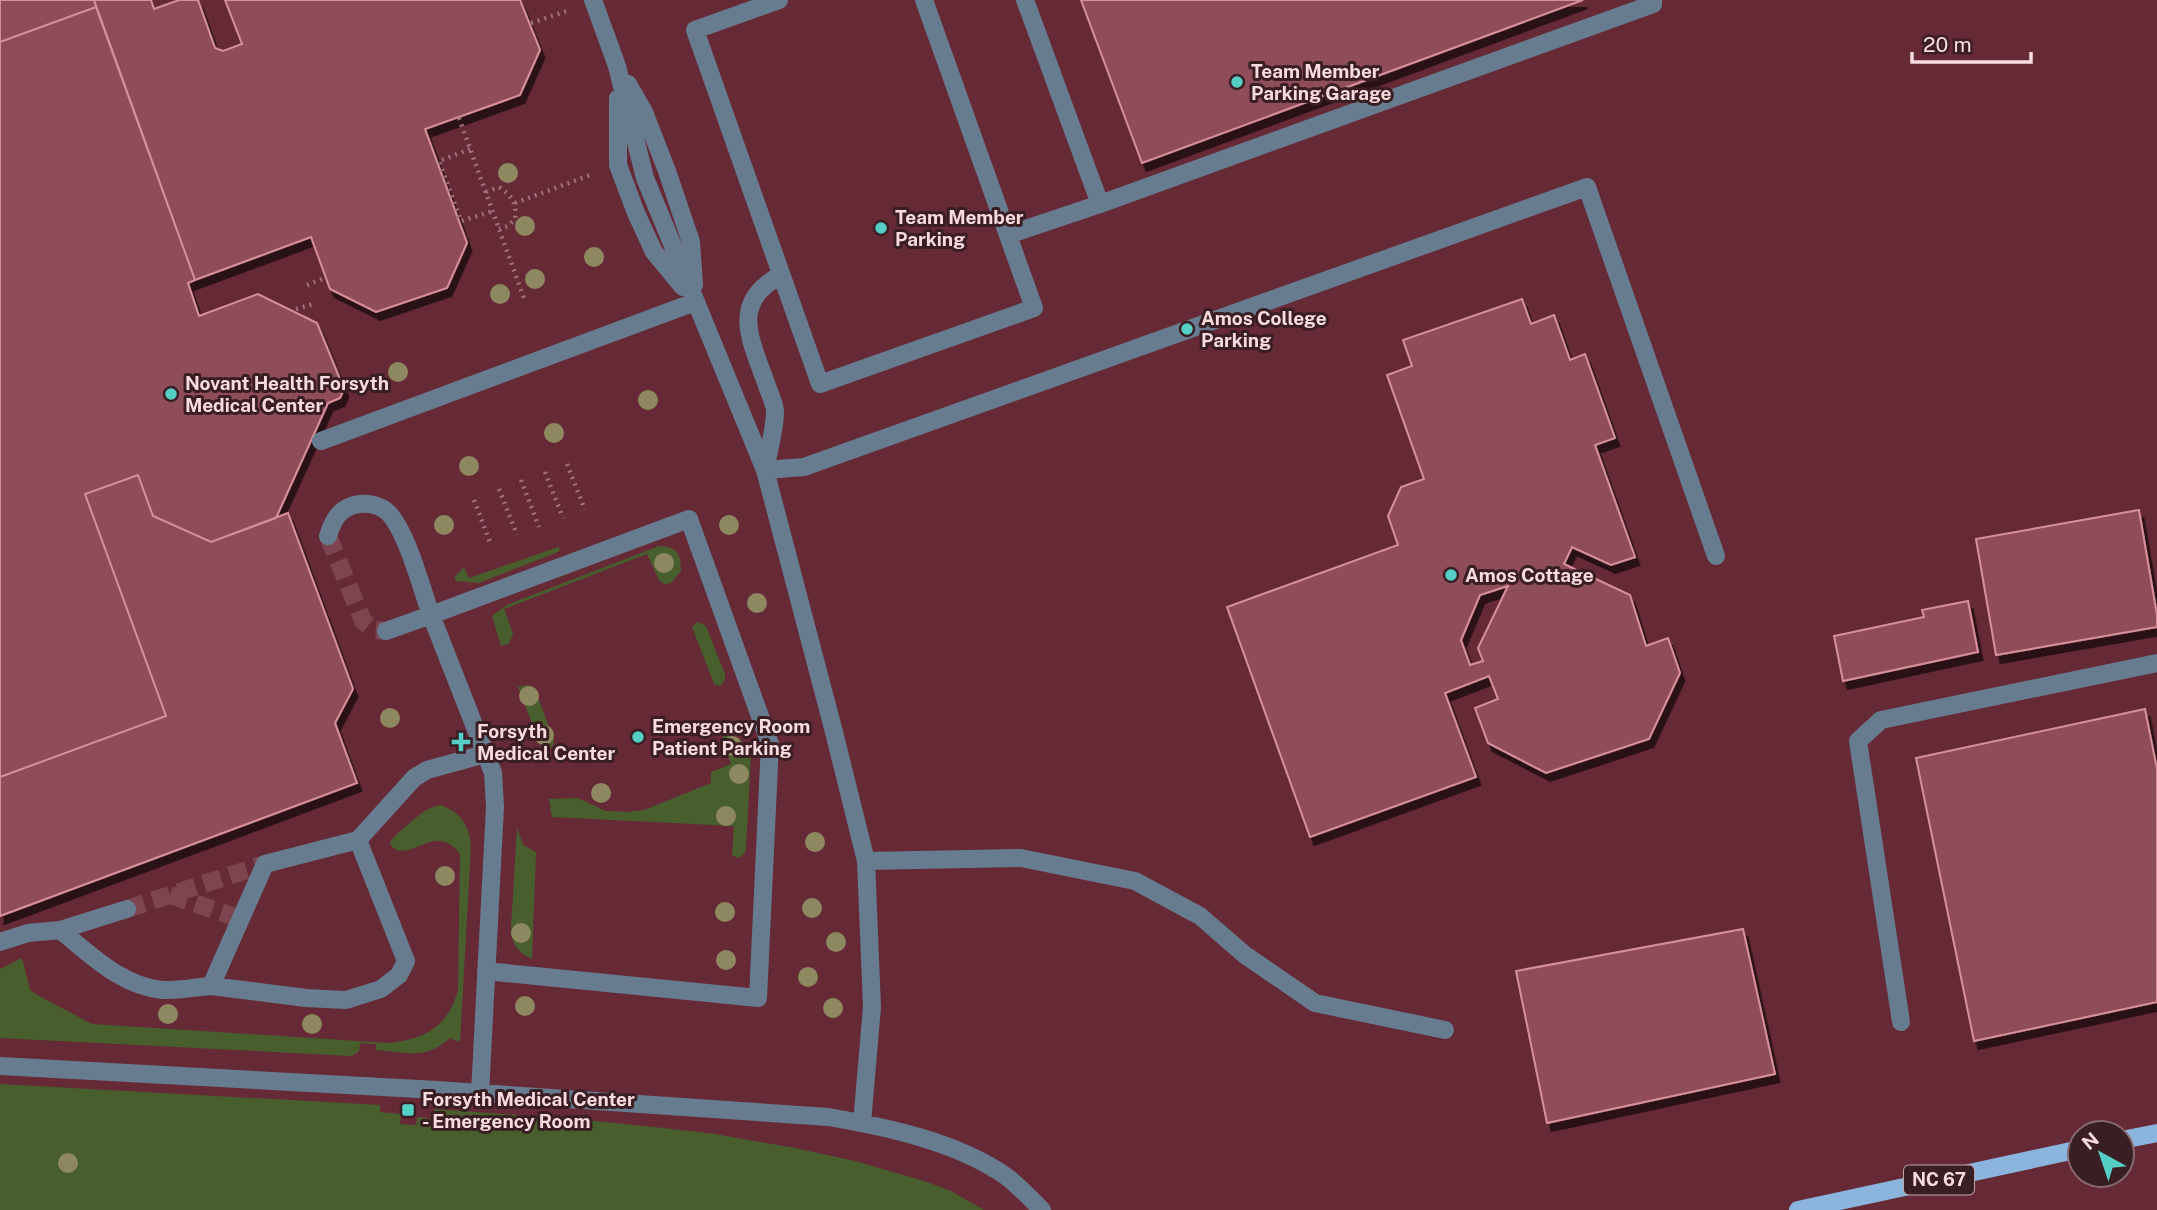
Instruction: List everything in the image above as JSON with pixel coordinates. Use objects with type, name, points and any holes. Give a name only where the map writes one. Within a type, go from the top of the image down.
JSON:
[{"type":"main road","points":[[2136,1137],[2157,1133]]},
{"type":"main road","name":"NC 67","points":[[1798,1210],[2066,1152]]},
{"type":"lane","points":[[593,0],[618,66],[644,112],[683,218],[691,242],[695,302]]},
{"type":"lane","points":[[779,0],[695,30],[820,384],[1034,308],[925,0]]},
{"type":"lane","points":[[1024,0],[1100,204]]},
{"type":"lane","points":[[1008,235],[1653,4],[1653,0]]},
{"type":"lane","points":[[618,66],[618,165],[654,252],[695,302],[765,470],[866,861],[872,1007],[862,1123]]},
{"type":"lane","points":[[765,470],[804,467],[1587,187],[1716,556]]},
{"type":"lane","points":[[765,470],[775,411],[747,326],[749,307],[756,296],[770,281],[781,275]]},
{"type":"lane","points":[[321,441],[695,302]]},
{"type":"lane","points":[[328,536],[334,518],[350,505],[368,503],[386,510],[401,529],[431,615],[493,773],[495,807],[480,1093]]},
{"type":"lane","points":[[386,631],[689,519],[770,744],[758,998],[486,971]]},
{"type":"lane","points":[[1901,1022],[1858,741],[1881,720],[2157,663]]},
{"type":"lane","points":[[211,986],[265,864],[358,841],[415,778],[427,771],[485,754]]},
{"type":"lane","points":[[60,930],[113,972],[137,985],[163,990],[211,986],[306,999],[346,1000],[381,989],[399,975],[406,961],[358,841]]},
{"type":"lane","points":[[866,861],[1021,858],[1135,881],[1200,915],[1245,955],[1315,1003],[1446,1030]]},
{"type":"lane","points":[[0,942],[28,933],[60,930],[127,909]]},
{"type":"lane","points":[[0,1066],[480,1093],[815,1116],[914,1135],[966,1154],[1007,1177],[1042,1210]]},
{"type":"path","points":[[531,23],[572,9]]},
{"type":"path","points":[[459,118],[525,302]]},
{"type":"path","points":[[470,149],[439,161],[461,221],[492,211]]},
{"type":"path","points":[[515,203],[602,171]]},
{"type":"path","points":[[486,192],[499,187],[515,203],[514,219],[508,226],[499,229]]},
{"type":"path","points":[[307,285],[325,278]]},
{"type":"path","points":[[296,309],[314,304]]},
{"type":"path","points":[[567,464],[585,510]]},
{"type":"path","points":[[545,472],[563,518]]},
{"type":"path","points":[[521,480],[539,527]]},
{"type":"path","points":[[499,489],[517,535]]},
{"type":"path","points":[[474,499],[491,545]]},
{"type":"green space","points":[[659,546],[670,548],[679,555],[681,571],[671,583],[664,584],[659,580],[647,554],[504,609],[513,634],[509,644],[501,646],[492,616],[507,605]]},
{"type":"green space","points":[[558,547],[558,552],[479,583],[455,581],[455,577],[464,567],[469,578]]},
{"type":"green space","points":[[698,622],[706,626],[725,674],[725,680],[720,686],[714,684],[692,627]]},
{"type":"green space","points":[[527,685],[535,689],[554,741],[544,754],[518,687]]},
{"type":"green space","points":[[723,735],[740,739],[751,755],[746,847],[745,853],[739,858],[732,855],[734,826],[552,817],[549,799],[578,798],[606,811],[627,812],[644,810],[711,783],[711,772],[731,764],[723,740]]},
{"type":"green space","points":[[441,805],[463,821],[471,846],[460,1042],[450,1038],[432,1050],[415,1053],[376,1050],[376,1044],[360,1043],[359,1051],[352,1056],[0,1038],[0,969],[22,958],[30,990],[92,1024],[389,1043],[424,1034],[441,1022],[448,1013],[458,990],[460,854],[441,841],[400,851],[394,849],[390,843],[422,813]]},
{"type":"green space","points":[[517,827],[523,845],[536,852],[532,959],[514,943],[511,928]]},
{"type":"green space","points":[[0,1084],[380,1105],[380,1112],[401,1114],[400,1124],[416,1125],[417,1117],[434,1119],[434,1109],[586,1120],[715,1134],[859,1162],[951,1191],[984,1210],[0,1210]]},
{"type":"building","points":[[0,0],[94,0],[96,7],[0,42]]},
{"type":"building","points":[[94,0],[151,0],[154,9],[179,0],[198,0],[215,48],[223,51],[242,44],[225,0],[520,0],[540,50],[520,95],[425,129],[467,243],[447,288],[376,312],[330,289],[311,237],[195,280]]},
{"type":"building","name":"Team Member Parking Garage","points":[[1081,0],[1583,0],[1142,163]]},
{"type":"building","name":"Novant Health Forsyth Medical Center","points":[[96,7],[195,280],[188,283],[199,316],[258,294],[317,323],[344,389],[340,398],[328,403],[276,518],[211,542],[153,516],[138,475],[85,494],[166,716],[0,777],[0,42]]},
{"type":"building","name":"Amos Cottage","points":[[1522,299],[1531,324],[1554,315],[1570,360],[1585,354],[1615,438],[1595,445],[1635,557],[1611,565],[1572,547],[1564,564],[1630,595],[1646,646],[1668,638],[1680,673],[1649,739],[1546,773],[1488,743],[1475,708],[1498,699],[1489,676],[1445,693],[1476,777],[1310,837],[1227,607],[1398,545],[1388,516],[1401,487],[1424,479],[1387,375],[1412,366],[1403,340]],"holes":[[[1508,586],[1478,648],[1483,661],[1470,665],[1461,640],[1480,595]]]},
{"type":"building","points":[[138,475],[153,516],[211,542],[288,513],[353,689],[335,723],[357,783],[0,916],[0,777],[166,716],[85,494]]},
{"type":"building","points":[[2139,510],[2157,627],[1996,655],[1976,539]]},
{"type":"building","points":[[1968,601],[1978,652],[1843,681],[1834,636],[1924,617],[1922,610]]},
{"type":"building","points":[[2145,709],[2157,769],[2157,1002],[1974,1041],[1916,758]]},
{"type":"building","points":[[1743,929],[1775,1074],[1547,1123],[1516,971]]},
{"type":"tunnel","points":[[328,536],[363,621],[374,630],[386,631]]},
{"type":"tunnel","points":[[127,909],[265,864]]},
{"type":"tunnel","points":[[170,895],[241,919]]},
{"type":"place","name":"Team Member Parking Garage","points":[[1237,82]]},
{"type":"place","name":"Team Member Parking","points":[[881,228]]},
{"type":"place","name":"Amos College Parking","points":[[1187,329]]},
{"type":"place","name":"Novant Health Forsyth Medical Center","points":[[171,394]]},
{"type":"place","name":"Amos Cottage","points":[[1451,575]]},
{"type":"place","name":"Emergency Room Patient Parking","points":[[638,737]]},
{"type":"place","name":"Forsyth Medical Center","points":[[461,742]]},
{"type":"place","name":"Forsyth Medical Center - Emergency Room","points":[[408,1110]]}]
